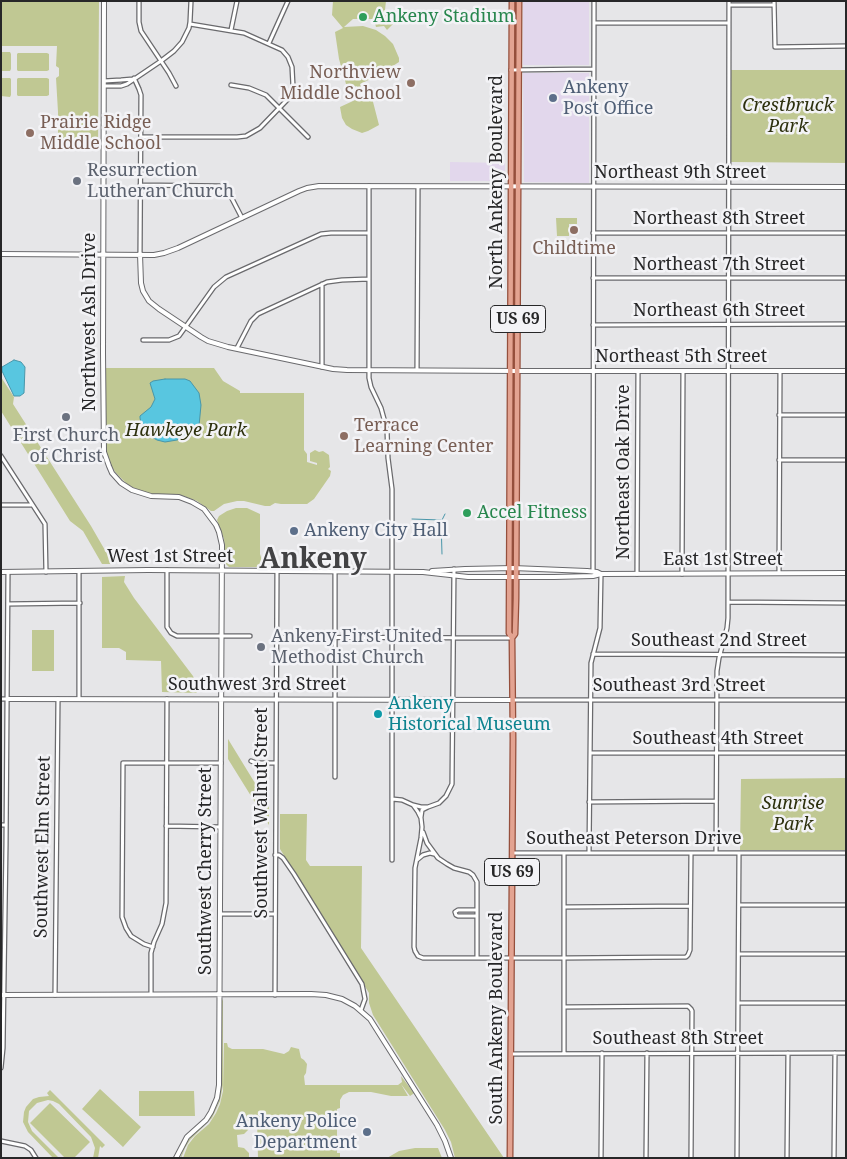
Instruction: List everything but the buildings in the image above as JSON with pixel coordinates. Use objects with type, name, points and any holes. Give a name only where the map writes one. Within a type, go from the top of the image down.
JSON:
[{"type":"main road","name":"North Ankeny Boulevard","points":[[512,1],[511,70],[517,371],[513,572]]},
{"type":"main road","name":"North Ankeny Boulevard","points":[[513,572],[511,371],[519,1]]},
{"type":"main road","name":"South Ankeny Boulevard","points":[[510,1158],[513,700],[512,638],[509,633],[513,572]]},
{"type":"street","name":"Northwest Ash Drive","points":[[104,1],[103,254],[105,456],[112,472],[132,490],[151,496],[173,496],[186,499],[204,509],[219,532],[222,545],[222,570]]},
{"type":"street","points":[[139,1],[141,31],[176,86]]},
{"type":"street","points":[[104,86],[127,84],[171,54],[182,42],[190,24],[191,1]]},
{"type":"street","points":[[231,30],[237,1]]},
{"type":"street","points":[[270,44],[288,1]]},
{"type":"street","points":[[593,571],[594,1]]},
{"type":"street","points":[[716,853],[717,671],[727,628],[728,602],[729,3],[774,3],[775,47],[846,46]]},
{"type":"street","points":[[594,23],[729,23]]},
{"type":"street","points":[[141,137],[237,137],[252,134],[260,128],[292,93],[293,69],[285,52],[244,33],[190,24]]},
{"type":"street","points":[[511,70],[593,69]]},
{"type":"street","points":[[104,80],[134,78]]},
{"type":"street","points":[[134,78],[141,95],[140,254]]},
{"type":"street","points":[[231,85],[258,91],[272,100],[308,137]]},
{"type":"street","points":[[140,185],[220,186],[228,190],[242,218]]},
{"type":"street","name":"Northeast 9th Street","points":[[1,254],[159,254],[168,252],[298,191],[322,186],[846,187]]},
{"type":"street","points":[[369,186],[370,387],[381,408],[388,430],[388,458],[392,492],[392,860]]},
{"type":"street","points":[[417,370],[418,187]]},
{"type":"street","points":[[143,340],[172,340],[180,335],[214,287],[226,277],[321,234],[369,233]]},
{"type":"street","name":"Northeast 8th Street","points":[[593,233],[846,233]]},
{"type":"street","name":"Northeast 5th Street","points":[[140,254],[140,279],[145,295],[152,304],[208,341],[322,367],[347,370],[846,371]]},
{"type":"street","name":"Northeast 7th Street","points":[[593,278],[846,278]]},
{"type":"street","points":[[237,348],[251,322],[258,314],[332,280],[369,280]]},
{"type":"street","points":[[322,284],[322,367]]},
{"type":"street","name":"Northeast 6th Street","points":[[593,325],[846,324]]},
{"type":"street","points":[[779,573],[780,370]]},
{"type":"street","name":"Northeast Oak Drive","points":[[638,371],[638,574]]},
{"type":"street","points":[[682,574],[683,371]]},
{"type":"street","points":[[779,414],[846,415]]},
{"type":"street","points":[[1,456],[46,527],[46,572]]},
{"type":"street","points":[[779,460],[846,460]]},
{"type":"street","points":[[1,505],[33,505]]},
{"type":"street","points":[[420,818],[422,810],[443,800],[452,784],[454,569]]},
{"type":"street","name":"West 1st Street","points":[[1,572],[222,570],[428,572],[454,569],[513,572]]},
{"type":"street","points":[[167,570],[166,622],[171,633],[177,636],[245,634],[250,636]]},
{"type":"street","name":"Southwest Cherry Street","points":[[176,1158],[187,1137],[208,1116],[217,1098],[222,570]]},
{"type":"street","name":"Southwest Walnut Street","points":[[275,995],[277,571]]},
{"type":"street","points":[[335,571],[335,777]]},
{"type":"street","name":"East 1st Street","points":[[513,572],[593,571],[601,574]]},
{"type":"street","points":[[1,1068],[3,1048],[8,699],[8,572]]},
{"type":"street","points":[[79,572],[79,699]]},
{"type":"street","name":"West 1st Street","points":[[428,572],[468,577],[513,572]]},
{"type":"street","name":"East 1st Street","points":[[513,572],[583,576],[601,574],[846,573]]},
{"type":"street","points":[[589,853],[591,663],[600,628],[601,574]]},
{"type":"street","points":[[728,602],[846,603]]},
{"type":"street","points":[[8,604],[80,603]]},
{"type":"street","points":[[277,636],[512,638]]},
{"type":"street","name":"Southeast 2nd Street","points":[[593,654],[846,655]]},
{"type":"street","name":"Southwest 3rd Street","points":[[1,699],[513,700]]},
{"type":"street","name":"Southwest Elm Street","points":[[55,994],[58,699]]},
{"type":"street","points":[[151,994],[151,958],[162,924],[166,903],[167,699]]},
{"type":"street","name":"Southeast 3rd Street","points":[[513,700],[846,700]]},
{"type":"street","name":"Southeast 4th Street","points":[[590,753],[846,753]]},
{"type":"street","points":[[251,761],[256,763],[276,763]]},
{"type":"street","points":[[153,947],[131,936],[122,917],[123,763],[221,763]]},
{"type":"street","points":[[392,799],[402,800],[420,807],[428,807]]},
{"type":"street","points":[[589,802],[716,801]]},
{"type":"street","points":[[413,805],[418,812],[427,843],[436,856]]},
{"type":"street","points":[[1,825],[6,825]]},
{"type":"street","points":[[166,826],[220,827]]},
{"type":"street","points":[[422,827],[415,868],[414,947],[416,954],[423,958],[684,958],[690,950],[691,853]]},
{"type":"street","points":[[416,863],[423,855],[430,853],[447,864],[473,875],[477,882],[477,958]]},
{"type":"street","name":"Southeast Peterson Drive","points":[[512,853],[846,853]]},
{"type":"street","points":[[564,853],[564,1053]]},
{"type":"street","points":[[737,1158],[739,853]]},
{"type":"street","points":[[276,855],[283,858],[294,874],[362,984],[365,999],[361,1010]]},
{"type":"street","points":[[739,905],[846,905]]},
{"type":"street","points":[[565,907],[690,906]]},
{"type":"street","points":[[477,910],[458,910],[455,912],[458,916],[477,916]]},
{"type":"street","points":[[220,914],[275,914]]},
{"type":"street","points":[[739,954],[846,954]]},
{"type":"street","points":[[3,995],[312,994],[332,996],[350,1002],[368,1016],[377,1029],[434,1120],[451,1158]]},
{"type":"street","points":[[739,1002],[846,1003]]},
{"type":"street","points":[[564,1007],[688,1006],[692,1009],[691,1158]]},
{"type":"street","points":[[601,1158],[602,1053]]},
{"type":"street","points":[[646,1158],[647,1053]]},
{"type":"street","points":[[787,1158],[788,1053]]},
{"type":"street","points":[[834,1158],[835,1053]]},
{"type":"street","name":"Southeast 8th Street","points":[[511,1054],[846,1053]]},
{"type":"street","points":[[1,1141],[25,1146],[31,1150],[36,1158]]},
{"type":"shaded area","points":[[523,1],[589,1],[589,65],[523,65]]},
{"type":"shaded area","points":[[523,73],[589,73],[589,183],[524,182]]},
{"type":"shaded area","points":[[450,162],[505,163],[505,181],[450,181]]},
{"type":"green space","points":[[1,1],[99,1],[98,148],[58,148],[56,78],[59,76],[59,68],[56,66],[57,46],[1,46]]},
{"type":"green space","points":[[333,1],[386,1],[385,10],[393,15],[392,19],[395,22],[387,30],[384,26],[376,27],[374,19],[353,19],[344,27],[363,26],[376,30],[393,44],[399,58],[399,62],[360,84],[361,88],[358,89],[357,86],[353,87],[346,84],[339,59],[335,32],[343,28],[332,15]]},
{"type":"green space","points":[[1,52],[10,52],[11,54],[10,71],[1,71]]},
{"type":"green space","points":[[18,53],[49,54],[49,70],[18,71]]},
{"type":"green space","name":"Crestbruck Park","points":[[731,70],[846,70],[846,163],[731,162]]},
{"type":"green space","points":[[1,78],[11,79],[10,97],[1,96]]},
{"type":"green space","points":[[18,78],[49,79],[49,95],[18,96]]},
{"type":"green space","points":[[367,91],[374,94],[372,98],[379,125],[362,133],[346,125],[342,118],[340,107],[366,95]]},
{"type":"green space","points":[[556,218],[577,218],[577,224],[569,224],[569,236],[557,236]]},
{"type":"green space","name":"Hawkeye Park","points":[[106,368],[214,368],[223,381],[240,391],[240,393],[304,393],[304,450],[307,454],[307,462],[317,465],[317,463],[310,461],[310,453],[315,450],[323,451],[329,455],[330,467],[328,469],[331,471],[330,476],[314,499],[307,504],[275,503],[265,506],[237,501],[224,504],[214,511],[211,511],[197,501],[181,495],[150,494],[134,488],[116,473],[109,462],[106,452]]},
{"type":"green space","points":[[1,377],[14,397],[13,404],[113,564],[102,564],[83,531],[70,521],[1,411]]},
{"type":"green space","points":[[236,508],[247,508],[260,514],[260,554],[264,567],[229,567],[226,564],[224,539],[217,520],[219,516]]},
{"type":"green space","points":[[125,576],[124,582],[134,598],[193,676],[197,693],[162,692],[161,661],[126,660],[126,652],[119,648],[102,648],[102,577]]},
{"type":"green space","points":[[32,630],[54,630],[54,671],[32,671]]},
{"type":"green space","points":[[228,739],[269,806],[269,825],[228,759]]},
{"type":"green space","name":"Sunrise Park","points":[[846,778],[846,850],[740,850],[741,779]]},
{"type":"green space","points":[[280,814],[307,814],[306,860],[310,866],[362,866],[361,948],[504,1158],[455,1158],[451,1142],[445,1130],[373,1015],[369,1003],[369,993],[280,849]]},
{"type":"green space","points":[[223,999],[223,1085],[220,1101],[212,1118],[190,1140],[180,1158],[187,1142],[208,1121],[219,1101]]},
{"type":"green space","points":[[224,1043],[227,1043],[228,1047],[232,1049],[263,1049],[284,1054],[291,1047],[299,1049],[301,1058],[307,1064],[304,1076],[305,1085],[398,1085],[402,1082],[401,1076],[414,1093],[410,1096],[401,1084],[408,1096],[391,1096],[371,1092],[349,1092],[343,1095],[340,1100],[340,1108],[337,1109],[337,1153],[340,1153],[340,1158],[258,1158],[257,1120],[249,1120],[249,1129],[244,1134],[237,1135],[238,1147],[244,1148],[249,1153],[249,1158],[183,1158],[188,1145],[209,1124],[220,1104],[223,1091]]},
{"type":"green space","points":[[100,1089],[141,1127],[123,1147],[82,1109]]},
{"type":"green space","points":[[50,1090],[105,1145],[102,1148],[100,1146],[98,1158],[93,1158],[95,1148],[91,1137],[59,1104],[53,1101],[48,1100],[37,1103],[29,1111],[28,1122],[32,1131],[59,1158],[53,1158],[28,1132],[23,1122],[26,1107],[33,1099],[49,1096],[47,1093]]},
{"type":"green space","points":[[139,1091],[194,1091],[195,1116],[139,1116]]},
{"type":"green space","points":[[50,1103],[90,1142],[74,1158],[65,1158],[30,1123]]},
{"type":"green space","points":[[415,1148],[438,1148],[442,1158],[387,1158],[399,1151]]},
{"type":"water","points":[[14,360],[21,362],[25,367],[24,393],[20,396],[14,396],[2,371],[2,367]]},
{"type":"water","points":[[165,379],[185,379],[190,381],[199,393],[201,405],[197,431],[177,440],[165,442],[150,436],[141,423],[140,416],[151,407],[155,399],[150,383]]},
{"type":"waterway","points":[[442,520],[445,514]]},
{"type":"waterway","points":[[412,519],[441,520],[442,554]]},
{"type":"place","name":"Ankeny Stadium","points":[[363,17]]},
{"type":"place","name":"Northview Middle School","points":[[411,83]]},
{"type":"place","name":"Ankeny Post Office","points":[[553,98]]},
{"type":"place","name":"Prairie Ridge Middle School","points":[[30,133]]},
{"type":"place","name":"Resurrection Lutheran Church","points":[[77,181]]},
{"type":"place","name":"Childtime","points":[[574,230]]},
{"type":"place","name":"First Church of Christ","points":[[66,417]]},
{"type":"place","name":"Terrace Learning Center","points":[[344,436]]},
{"type":"place","name":"Accel Fitness","points":[[467,513]]},
{"type":"place","name":"Ankeny City Hall","points":[[294,531]]},
{"type":"place","name":"Ankeny First United Methodist Church","points":[[261,647]]},
{"type":"place","name":"Ankeny Historical Museum","points":[[378,714]]},
{"type":"place","name":"Ankeny Police Department","points":[[367,1132]]},
{"type":"district","name":"Ankeny","points":[[313,560]]}]
